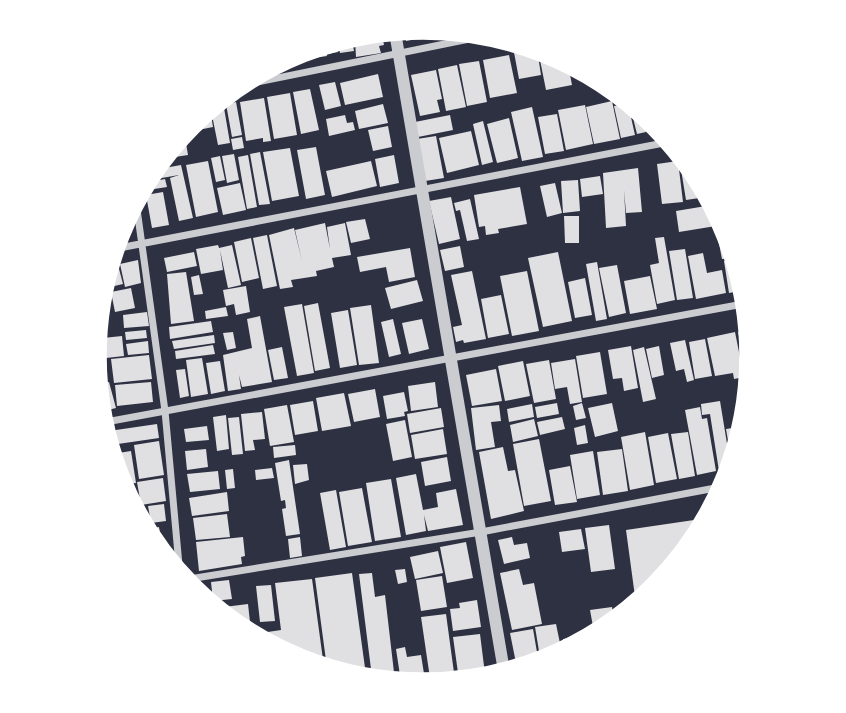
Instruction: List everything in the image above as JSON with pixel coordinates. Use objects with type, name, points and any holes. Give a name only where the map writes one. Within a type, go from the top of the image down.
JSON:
[{"type":"street","points":[[395,40],[503,664]]},
{"type":"street","points":[[264,81],[462,41]]},
{"type":"street","points":[[125,247],[422,192],[659,144]]},
{"type":"street","points":[[138,216],[166,411],[180,562]]},
{"type":"street","points":[[111,421],[737,305]]},
{"type":"street","points":[[194,576],[481,532],[712,489]]},
{"type":"building","points":[[383,41],[384,45],[379,46],[381,53],[356,57],[355,46]]},
{"type":"building","points":[[353,47],[354,51],[340,53],[339,50]]},
{"type":"building","points":[[514,52],[539,61],[541,75],[519,79]]},
{"type":"building","points":[[509,55],[517,93],[490,98],[483,60]]},
{"type":"building","points":[[479,61],[487,102],[467,106],[459,64]]},
{"type":"building","points":[[540,61],[570,74],[572,85],[546,90]]},
{"type":"building","points":[[457,65],[466,107],[446,111],[438,69]]},
{"type":"building","points":[[436,70],[442,99],[437,100],[440,112],[420,116],[411,75]]},
{"type":"building","points":[[378,74],[383,97],[345,105],[340,83]]},
{"type":"building","points":[[335,82],[341,106],[325,110],[319,85]]},
{"type":"building","points":[[310,89],[319,130],[301,134],[293,92]]},
{"type":"building","points":[[290,93],[297,135],[274,139],[267,97]]},
{"type":"building","points":[[264,98],[271,141],[263,142],[263,138],[246,141],[240,102]]},
{"type":"building","points":[[612,101],[620,139],[594,144],[586,107]]},
{"type":"building","points":[[236,102],[242,135],[232,137],[226,106]]},
{"type":"building","points":[[383,104],[388,123],[359,129],[355,111]]},
{"type":"building","points":[[585,105],[593,144],[566,150],[558,110]]},
{"type":"building","points":[[619,105],[630,115],[635,135],[621,138],[614,106]]},
{"type":"building","points":[[532,107],[543,157],[522,161],[511,112]]},
{"type":"building","points":[[224,108],[230,143],[218,145],[212,118]]},
{"type":"building","points":[[557,114],[564,151],[545,154],[538,117]]},
{"type":"building","points":[[345,115],[347,123],[353,122],[355,130],[329,136],[326,119]]},
{"type":"building","points":[[450,115],[453,130],[418,137],[415,122]]},
{"type":"building","points":[[633,117],[645,129],[646,132],[637,134]]},
{"type":"building","points":[[212,118],[213,127],[200,130]]},
{"type":"building","points":[[509,118],[518,158],[497,163],[487,124]]},
{"type":"building","points":[[483,121],[493,162],[482,165],[473,124]]},
{"type":"building","points":[[388,126],[392,147],[373,151],[368,130]]},
{"type":"building","points":[[471,131],[479,165],[447,173],[439,138]]},
{"type":"building","points":[[436,136],[444,178],[425,181],[417,139]]},
{"type":"building","points":[[242,137],[244,148],[233,150],[231,139]]},
{"type":"building","points":[[186,145],[188,155],[176,157]]},
{"type":"building","points":[[316,147],[325,195],[306,199],[297,150]]},
{"type":"building","points":[[290,148],[299,196],[272,201],[263,152]]},
{"type":"building","points":[[260,152],[270,204],[259,205],[250,154]]},
{"type":"building","points":[[234,154],[239,180],[227,183],[222,156]]},
{"type":"building","points":[[248,155],[257,207],[247,209],[238,157]]},
{"type":"building","points":[[394,155],[399,183],[380,187],[375,159]]},
{"type":"building","points":[[220,156],[225,180],[216,182],[211,158]]},
{"type":"building","points":[[208,161],[218,212],[196,217],[186,165]]},
{"type":"building","points":[[371,161],[377,186],[332,197],[326,171]]},
{"type":"building","points":[[674,162],[679,169],[683,202],[662,204],[657,164]]},
{"type":"building","points":[[181,165],[193,218],[179,221],[170,178],[179,175],[160,178],[168,167]]},
{"type":"building","points":[[638,168],[642,212],[626,213],[624,190],[626,226],[606,228],[603,173]]},
{"type":"building","points":[[681,172],[698,198],[686,200]]},
{"type":"building","points":[[600,176],[603,194],[582,197],[580,179]]},
{"type":"building","points":[[165,179],[167,187],[153,189],[159,180]]},
{"type":"building","points":[[578,180],[580,211],[563,213],[561,181]]},
{"type":"building","points":[[240,183],[246,210],[223,215],[217,188]]},
{"type":"building","points":[[555,183],[562,213],[547,217],[540,186]]},
{"type":"building","points":[[520,187],[527,224],[498,229],[499,233],[486,235],[485,226],[479,227],[474,195]]},
{"type":"building","points":[[163,192],[169,225],[152,228],[147,199],[150,194]]},
{"type":"building","points":[[451,197],[460,239],[439,244],[429,201]]},
{"type":"building","points":[[470,199],[479,239],[467,241],[460,210],[456,211],[454,203]]},
{"type":"building","points":[[703,207],[713,226],[679,232],[676,211]]},
{"type":"building","points":[[564,216],[579,216],[579,243],[565,243]]},
{"type":"building","points":[[365,219],[370,239],[351,243],[346,222]]},
{"type":"building","points":[[325,223],[330,249],[327,227],[345,223],[351,255],[332,258],[334,267],[316,271],[317,276],[291,280],[293,287],[280,289],[269,235],[294,228],[302,261],[295,230]]},
{"type":"building","points":[[267,235],[277,286],[263,289],[253,238]]},
{"type":"building","points":[[664,237],[675,300],[657,304],[650,265],[659,263],[655,238]]},
{"type":"building","points":[[718,237],[725,259],[722,259]]},
{"type":"building","points":[[251,238],[259,278],[242,282],[234,242]]},
{"type":"building","points":[[218,245],[219,248],[232,245],[241,285],[228,288],[220,250],[223,270],[201,274],[196,249]]},
{"type":"building","points":[[460,246],[464,267],[445,271],[440,250]]},
{"type":"building","points":[[410,248],[415,277],[389,282],[386,267],[360,272],[357,257]]},
{"type":"building","points":[[685,249],[693,298],[677,300],[669,251]]},
{"type":"building","points":[[194,252],[197,266],[167,272],[164,258]]},
{"type":"building","points":[[558,252],[572,321],[543,327],[528,258]]},
{"type":"building","points":[[703,253],[707,273],[722,270],[726,293],[696,299],[688,256]]},
{"type":"building","points":[[138,260],[141,283],[125,287],[120,264]]},
{"type":"building","points":[[726,261],[734,292],[729,293]]},
{"type":"building","points":[[597,262],[607,319],[596,321],[586,264]]},
{"type":"building","points":[[617,265],[626,313],[609,317],[599,268]]},
{"type":"building","points":[[118,266],[123,284],[113,286]]},
{"type":"building","points":[[472,271],[486,339],[456,342],[453,327],[462,325],[451,275]]},
{"type":"building","points":[[527,271],[539,331],[512,336],[500,276]]},
{"type":"building","points":[[186,272],[194,321],[171,324],[167,274]]},
{"type":"building","points":[[199,275],[203,294],[194,295],[191,277]]},
{"type":"building","points":[[650,276],[657,309],[630,314],[624,281]]},
{"type":"building","points":[[585,278],[592,315],[575,318],[568,282]]},
{"type":"building","points":[[417,280],[423,301],[391,309],[385,288]]},
{"type":"building","points":[[246,286],[250,312],[236,315],[234,304],[226,306],[223,290]]},
{"type":"building","points":[[131,288],[135,308],[115,312],[112,292]]},
{"type":"building","points":[[501,295],[509,334],[488,338],[481,299]]},
{"type":"building","points":[[318,303],[330,368],[315,371],[304,306]]},
{"type":"building","points":[[302,304],[314,373],[297,376],[284,307]]},
{"type":"building","points":[[371,305],[379,363],[359,365],[350,308]]},
{"type":"building","points":[[226,307],[228,316],[206,319],[205,311]]},
{"type":"building","points":[[348,310],[357,365],[340,368],[331,313]]},
{"type":"building","points":[[147,312],[149,326],[124,328],[123,315]]},
{"type":"building","points":[[260,316],[272,382],[242,387],[239,375],[241,389],[228,391],[223,355],[252,348],[247,319]]},
{"type":"building","points":[[393,319],[401,354],[389,357],[381,322]]},
{"type":"building","points":[[422,319],[429,349],[409,354],[402,323]]},
{"type":"building","points":[[211,321],[213,332],[170,339],[169,327]]},
{"type":"building","points":[[146,330],[147,338],[126,340],[125,332]]},
{"type":"building","points":[[233,332],[236,348],[227,350],[223,333]]},
{"type":"building","points":[[735,332],[741,361],[740,378],[734,379],[733,373],[715,376],[707,338]]},
{"type":"building","points":[[214,335],[215,343],[174,349],[172,341]]},
{"type":"building","points":[[122,336],[124,356],[106,358],[106,338]]},
{"type":"building","points":[[705,339],[712,376],[695,379],[689,342]]},
{"type":"building","points":[[685,340],[694,380],[687,382],[684,369],[676,371],[670,343]]},
{"type":"building","points":[[148,341],[149,353],[128,355],[126,344]]},
{"type":"building","points":[[213,345],[215,354],[176,359],[175,351]]},
{"type":"building","points":[[631,346],[638,388],[624,391],[622,378],[613,379],[608,350]]},
{"type":"building","points":[[659,346],[664,375],[652,378],[646,349]]},
{"type":"building","points":[[282,347],[288,378],[274,380],[268,350]]},
{"type":"building","points":[[644,347],[656,399],[643,402],[633,350]]},
{"type":"building","points":[[600,352],[607,394],[583,398],[576,356]]},
{"type":"building","points":[[149,355],[152,379],[114,383],[111,359]]},
{"type":"building","points":[[202,358],[208,394],[191,397],[186,360]]},
{"type":"building","points":[[575,359],[582,402],[570,404],[567,387],[555,389],[551,363]]},
{"type":"building","points":[[549,360],[556,399],[534,403],[526,364]]},
{"type":"building","points":[[220,361],[225,391],[211,394],[206,363]]},
{"type":"building","points":[[523,361],[530,396],[505,401],[498,366]]},
{"type":"building","points":[[185,369],[189,396],[180,398],[176,370]]},
{"type":"building","points":[[496,369],[502,401],[472,406],[466,375]]},
{"type":"building","points":[[109,382],[116,408],[110,410],[108,398],[107,383]]},
{"type":"building","points":[[151,382],[153,402],[117,406],[115,385]]},
{"type":"building","points":[[435,382],[438,407],[411,411],[408,386]]},
{"type":"building","points":[[375,389],[380,417],[354,422],[348,394]]},
{"type":"building","points":[[404,392],[408,411],[404,412],[405,416],[387,419],[383,396]]},
{"type":"building","points":[[344,393],[351,426],[322,431],[316,398]]},
{"type":"building","points":[[313,401],[318,431],[295,435],[290,405]]},
{"type":"building","points":[[720,401],[728,447],[720,471],[710,414],[702,415],[701,404]]},
{"type":"building","points":[[557,403],[559,414],[537,418],[535,407]]},
{"type":"building","points":[[582,403],[586,418],[576,420],[573,406]]},
{"type":"building","points":[[612,403],[618,431],[595,437],[588,408]]},
{"type":"building","points":[[532,404],[534,417],[509,422],[507,409]]},
{"type":"building","points":[[287,405],[294,442],[270,446],[264,409]]},
{"type":"building","points":[[499,405],[501,421],[491,422],[495,447],[476,450],[471,408]]},
{"type":"building","points":[[700,407],[702,419],[707,418],[716,471],[697,475],[685,410]]},
{"type":"building","points":[[441,408],[444,427],[410,433],[407,414]]},
{"type":"building","points":[[262,412],[265,439],[253,440],[255,450],[245,451],[241,414]]},
{"type":"building","points":[[226,415],[229,449],[217,451],[213,417]]},
{"type":"building","points":[[239,417],[243,454],[232,455],[228,418]]},
{"type":"building","points":[[562,417],[565,429],[540,435],[537,422]]},
{"type":"building","points":[[534,419],[538,436],[513,442],[510,425]]},
{"type":"building","points":[[405,420],[412,457],[393,461],[386,424]]},
{"type":"building","points":[[157,424],[159,438],[118,444],[114,430]]},
{"type":"building","points":[[585,425],[588,443],[577,445],[574,428]]},
{"type":"building","points":[[207,426],[209,440],[186,442],[184,429]]},
{"type":"building","points":[[733,428],[729,444],[726,429]]},
{"type":"building","points":[[443,429],[447,454],[415,459],[411,435]]},
{"type":"building","points":[[645,432],[654,485],[630,490],[621,437]]},
{"type":"building","points":[[688,432],[695,476],[679,479],[671,434]]},
{"type":"building","points":[[668,433],[677,479],[656,483],[648,437]]},
{"type":"building","points":[[539,439],[551,501],[524,506],[513,444]]},
{"type":"building","points":[[159,441],[164,475],[139,479],[134,445]]},
{"type":"building","points":[[295,445],[296,455],[274,458],[273,447]]},
{"type":"building","points":[[503,447],[508,471],[515,470],[524,511],[491,519],[479,452]]},
{"type":"building","points":[[206,449],[208,467],[187,470],[185,451]]},
{"type":"building","points":[[622,449],[628,491],[603,495],[597,452]]},
{"type":"building","points":[[131,451],[136,483],[132,484],[120,453]]},
{"type":"building","points":[[593,451],[600,495],[577,499],[570,455]]},
{"type":"building","points":[[447,457],[451,481],[425,486],[421,462]]},
{"type":"building","points":[[289,460],[300,534],[286,536],[282,509],[286,508],[285,500],[281,501],[275,463]]},
{"type":"building","points":[[307,464],[309,480],[295,484],[293,465]]},
{"type":"building","points":[[570,466],[577,502],[555,505],[549,470]]},
{"type":"building","points":[[272,468],[274,478],[256,480],[255,470]]},
{"type":"building","points":[[233,469],[235,488],[227,489],[225,470]]},
{"type":"building","points":[[218,471],[220,489],[190,492],[187,474]]},
{"type":"building","points":[[416,474],[423,510],[438,507],[436,493],[456,489],[463,525],[428,531],[424,515],[426,531],[406,535],[396,478]]},
{"type":"building","points":[[163,478],[166,501],[142,505],[137,482]]},
{"type":"building","points":[[391,479],[401,537],[375,541],[366,483]]},
{"type":"building","points":[[362,488],[372,542],[348,546],[339,492]]},
{"type":"building","points":[[336,490],[346,547],[330,550],[320,493]]},
{"type":"building","points":[[227,492],[229,511],[192,516],[189,498]]},
{"type":"building","points":[[164,504],[166,521],[152,523],[148,506]]},
{"type":"building","points":[[227,514],[230,537],[196,540],[193,518]]},
{"type":"building","points":[[694,520],[675,550],[635,594],[626,530]]},
{"type":"building","points":[[609,525],[615,569],[591,572],[585,528]]},
{"type":"building","points":[[581,529],[585,549],[562,552],[559,532]]},
{"type":"building","points":[[243,537],[245,556],[241,557],[242,564],[199,571],[196,542]]},
{"type":"building","points":[[300,537],[302,556],[290,558],[288,539]]},
{"type":"building","points":[[512,537],[514,545],[527,543],[530,558],[504,564],[498,540]]},
{"type":"building","points":[[466,542],[473,578],[447,583],[440,547]]},
{"type":"building","points":[[438,551],[443,573],[415,579],[410,557]]},
{"type":"building","points":[[405,569],[407,582],[398,584],[395,570]]},
{"type":"building","points":[[519,569],[523,585],[534,583],[542,624],[512,630],[500,573]]},
{"type":"building","points":[[352,573],[365,669],[326,659],[315,578]]},
{"type":"building","points":[[372,573],[375,597],[385,595],[394,673],[371,670],[359,574]]},
{"type":"building","points":[[442,576],[447,607],[421,611],[416,580]]},
{"type":"building","points":[[312,579],[323,659],[265,632],[281,630],[275,583]]},
{"type":"building","points":[[229,580],[232,599],[218,600],[212,595],[211,582]]},
{"type":"building","points":[[271,585],[275,621],[260,622],[256,586]]},
{"type":"building","points":[[477,600],[481,627],[453,631],[450,609],[460,608],[459,603]]},
{"type":"building","points":[[248,604],[250,624],[246,621],[226,607]]},
{"type":"building","points":[[612,607],[613,612],[593,625],[590,610]]},
{"type":"building","points":[[446,614],[454,673],[429,674],[421,617]]},
{"type":"building","points":[[556,624],[560,644],[539,652],[535,627]]},
{"type":"building","points":[[533,629],[537,653],[516,661],[510,633]]},
{"type":"building","points":[[480,634],[484,668],[458,673],[453,637]]},
{"type":"building","points":[[405,647],[407,657],[421,655],[424,674],[400,674],[396,649]]}]
